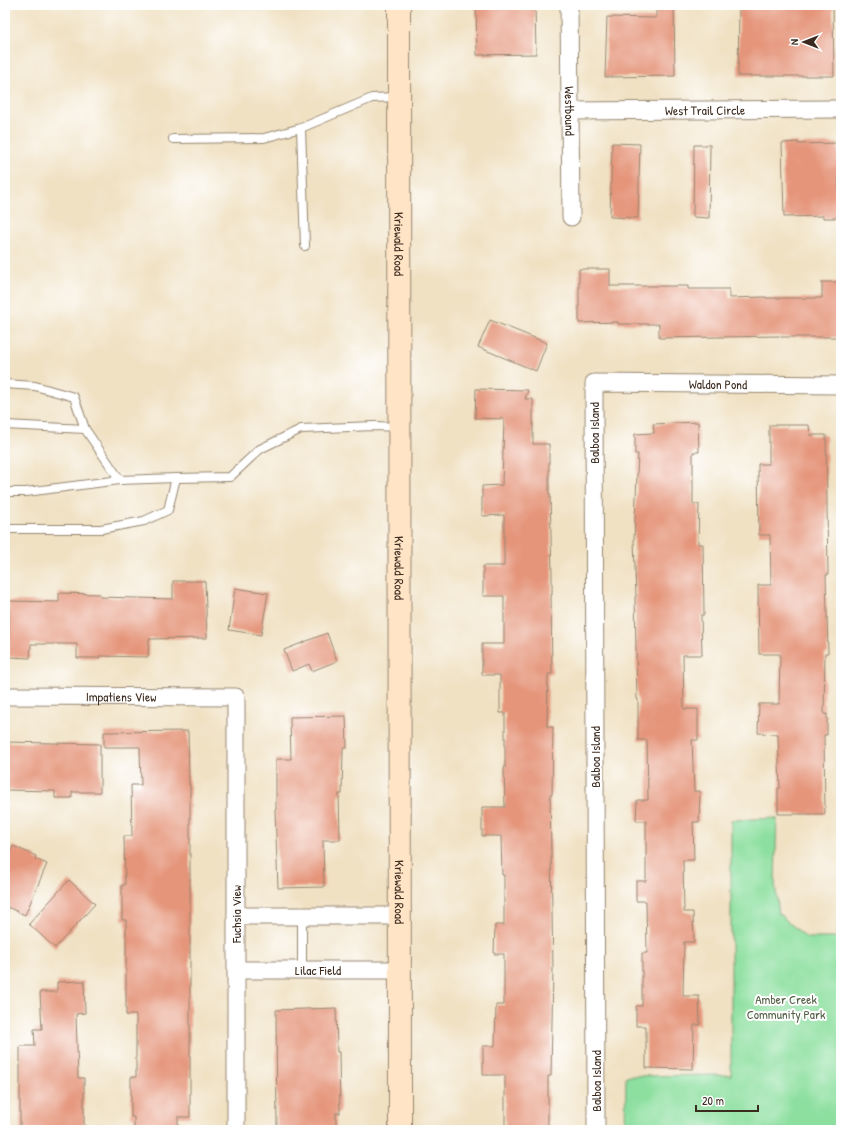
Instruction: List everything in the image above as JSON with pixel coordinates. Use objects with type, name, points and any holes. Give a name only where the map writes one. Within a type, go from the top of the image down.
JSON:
[{"type":"street","name":"Kriewald Road","points":[[399,5],[400,1130]]},
{"type":"street","name":"Westbound","points":[[569,5],[570,217]]},
{"type":"street","name":"West Trail Circle","points":[[570,111],[841,109]]},
{"type":"street","name":"Waldon Pond","points":[[594,383],[841,385]]},
{"type":"street","name":"Balboa Island","points":[[594,383],[596,1130]]},
{"type":"street","name":"Impatiens View","points":[[5,696],[236,697]]},
{"type":"street","name":"Fuchsia View","points":[[236,697],[236,1130]]},
{"type":"street","points":[[236,916],[400,916]]},
{"type":"street","name":"Lilac Field","points":[[236,970],[400,970]]},
{"type":"lane","points":[[173,139],[264,138],[301,128],[372,98],[399,97]]},
{"type":"lane","points":[[301,128],[305,246]]},
{"type":"lane","points":[[5,384],[35,386],[74,397],[85,429],[120,480]]},
{"type":"lane","points":[[5,425],[85,429]]},
{"type":"lane","points":[[5,492],[26,492],[120,480],[230,477],[260,449],[301,429],[374,426],[399,427]]},
{"type":"lane","points":[[5,529],[101,529],[144,521],[168,510],[176,478]]},
{"type":"lane","points":[[302,916],[302,970]]},
{"type":"green space","name":"Amber Creek Community Park","points":[[777,818],[775,883],[779,914],[807,938],[841,938],[841,1130],[625,1130],[626,1076],[731,1075],[731,820]]},
{"type":"building","points":[[476,5],[535,5],[536,54],[477,55]]},
{"type":"building","points":[[656,5],[674,5],[675,76],[605,77],[607,17],[656,18]]},
{"type":"building","points":[[777,5],[833,5],[834,76],[738,76],[739,7],[777,7]]},
{"type":"building","points":[[798,142],[798,144],[838,143],[839,218],[823,218],[823,216],[784,217],[782,143]]},
{"type":"building","points":[[612,143],[640,144],[638,218],[610,217]]},
{"type":"building","points":[[694,145],[710,145],[709,218],[693,217]]},
{"type":"building","points":[[579,269],[610,269],[610,286],[688,286],[688,289],[729,289],[729,298],[822,298],[822,282],[841,282],[841,337],[780,336],[659,338],[659,324],[618,324],[618,322],[579,323]]},
{"type":"building","points":[[490,320],[547,343],[536,371],[478,347]]},
{"type":"building","points":[[476,389],[528,390],[525,399],[533,399],[533,444],[549,444],[552,575],[552,674],[548,674],[547,727],[553,727],[552,795],[550,795],[553,969],[551,1076],[548,1076],[548,1130],[505,1130],[505,1075],[483,1075],[483,1046],[495,1046],[496,1005],[504,1005],[504,954],[494,954],[495,925],[504,925],[504,875],[502,875],[501,836],[482,836],[482,807],[505,807],[505,713],[500,713],[500,675],[482,675],[482,644],[504,644],[504,596],[483,596],[483,566],[504,566],[504,515],[482,516],[482,486],[502,485],[504,419],[475,418]]},
{"type":"building","points":[[698,422],[699,452],[693,452],[693,504],[699,504],[698,544],[703,544],[704,615],[701,615],[702,655],[683,655],[684,709],[698,709],[698,740],[692,740],[694,791],[700,791],[699,822],[693,822],[694,860],[683,860],[684,912],[693,912],[694,942],[684,942],[683,996],[699,996],[700,1025],[694,1025],[693,1069],[646,1068],[646,1026],[636,1026],[636,1006],[642,1006],[642,953],[647,953],[646,901],[636,901],[636,881],[646,881],[646,821],[636,821],[637,800],[648,800],[647,740],[638,740],[634,540],[638,454],[635,454],[635,434],[654,433],[653,424]]},
{"type":"building","points":[[769,425],[809,425],[810,435],[826,435],[828,575],[826,575],[828,653],[825,653],[824,714],[827,714],[827,735],[824,735],[825,814],[778,814],[778,788],[780,788],[778,734],[758,733],[759,704],[779,704],[780,654],[759,654],[758,585],[771,585],[770,535],[759,535],[758,464],[769,464]]},
{"type":"building","points":[[173,581],[205,581],[207,638],[149,639],[148,657],[99,656],[99,658],[77,658],[77,644],[31,644],[30,658],[9,657],[9,601],[59,602],[59,593],[100,594],[100,597],[173,599]]},
{"type":"building","points":[[235,588],[268,593],[261,635],[229,630]]},
{"type":"building","points":[[327,633],[337,661],[312,671],[309,664],[292,671],[284,650]]},
{"type":"building","points":[[346,716],[347,748],[343,748],[342,794],[339,794],[340,840],[323,840],[324,887],[278,888],[275,810],[276,759],[291,759],[290,717]]},
{"type":"building","points":[[188,731],[190,785],[190,1117],[178,1117],[178,1130],[134,1130],[134,1117],[131,1117],[131,1077],[136,1077],[136,1015],[126,1015],[126,920],[122,920],[122,885],[125,885],[124,836],[132,836],[131,785],[141,785],[140,747],[104,747],[104,732]]},
{"type":"building","points":[[5,742],[100,744],[100,792],[72,792],[72,798],[55,798],[55,791],[5,790]]},
{"type":"building","points":[[13,846],[36,856],[35,859],[47,864],[25,915],[5,906],[5,863]]},
{"type":"building","points":[[69,880],[95,904],[55,948],[29,924]]},
{"type":"building","points":[[84,981],[85,1013],[76,1014],[78,1078],[84,1078],[84,1130],[20,1130],[20,1046],[35,1046],[34,1029],[42,1029],[40,992],[57,992],[57,982]]},
{"type":"building","points":[[336,1008],[337,1052],[339,1052],[340,1113],[336,1113],[336,1130],[277,1130],[276,1010]]}]
